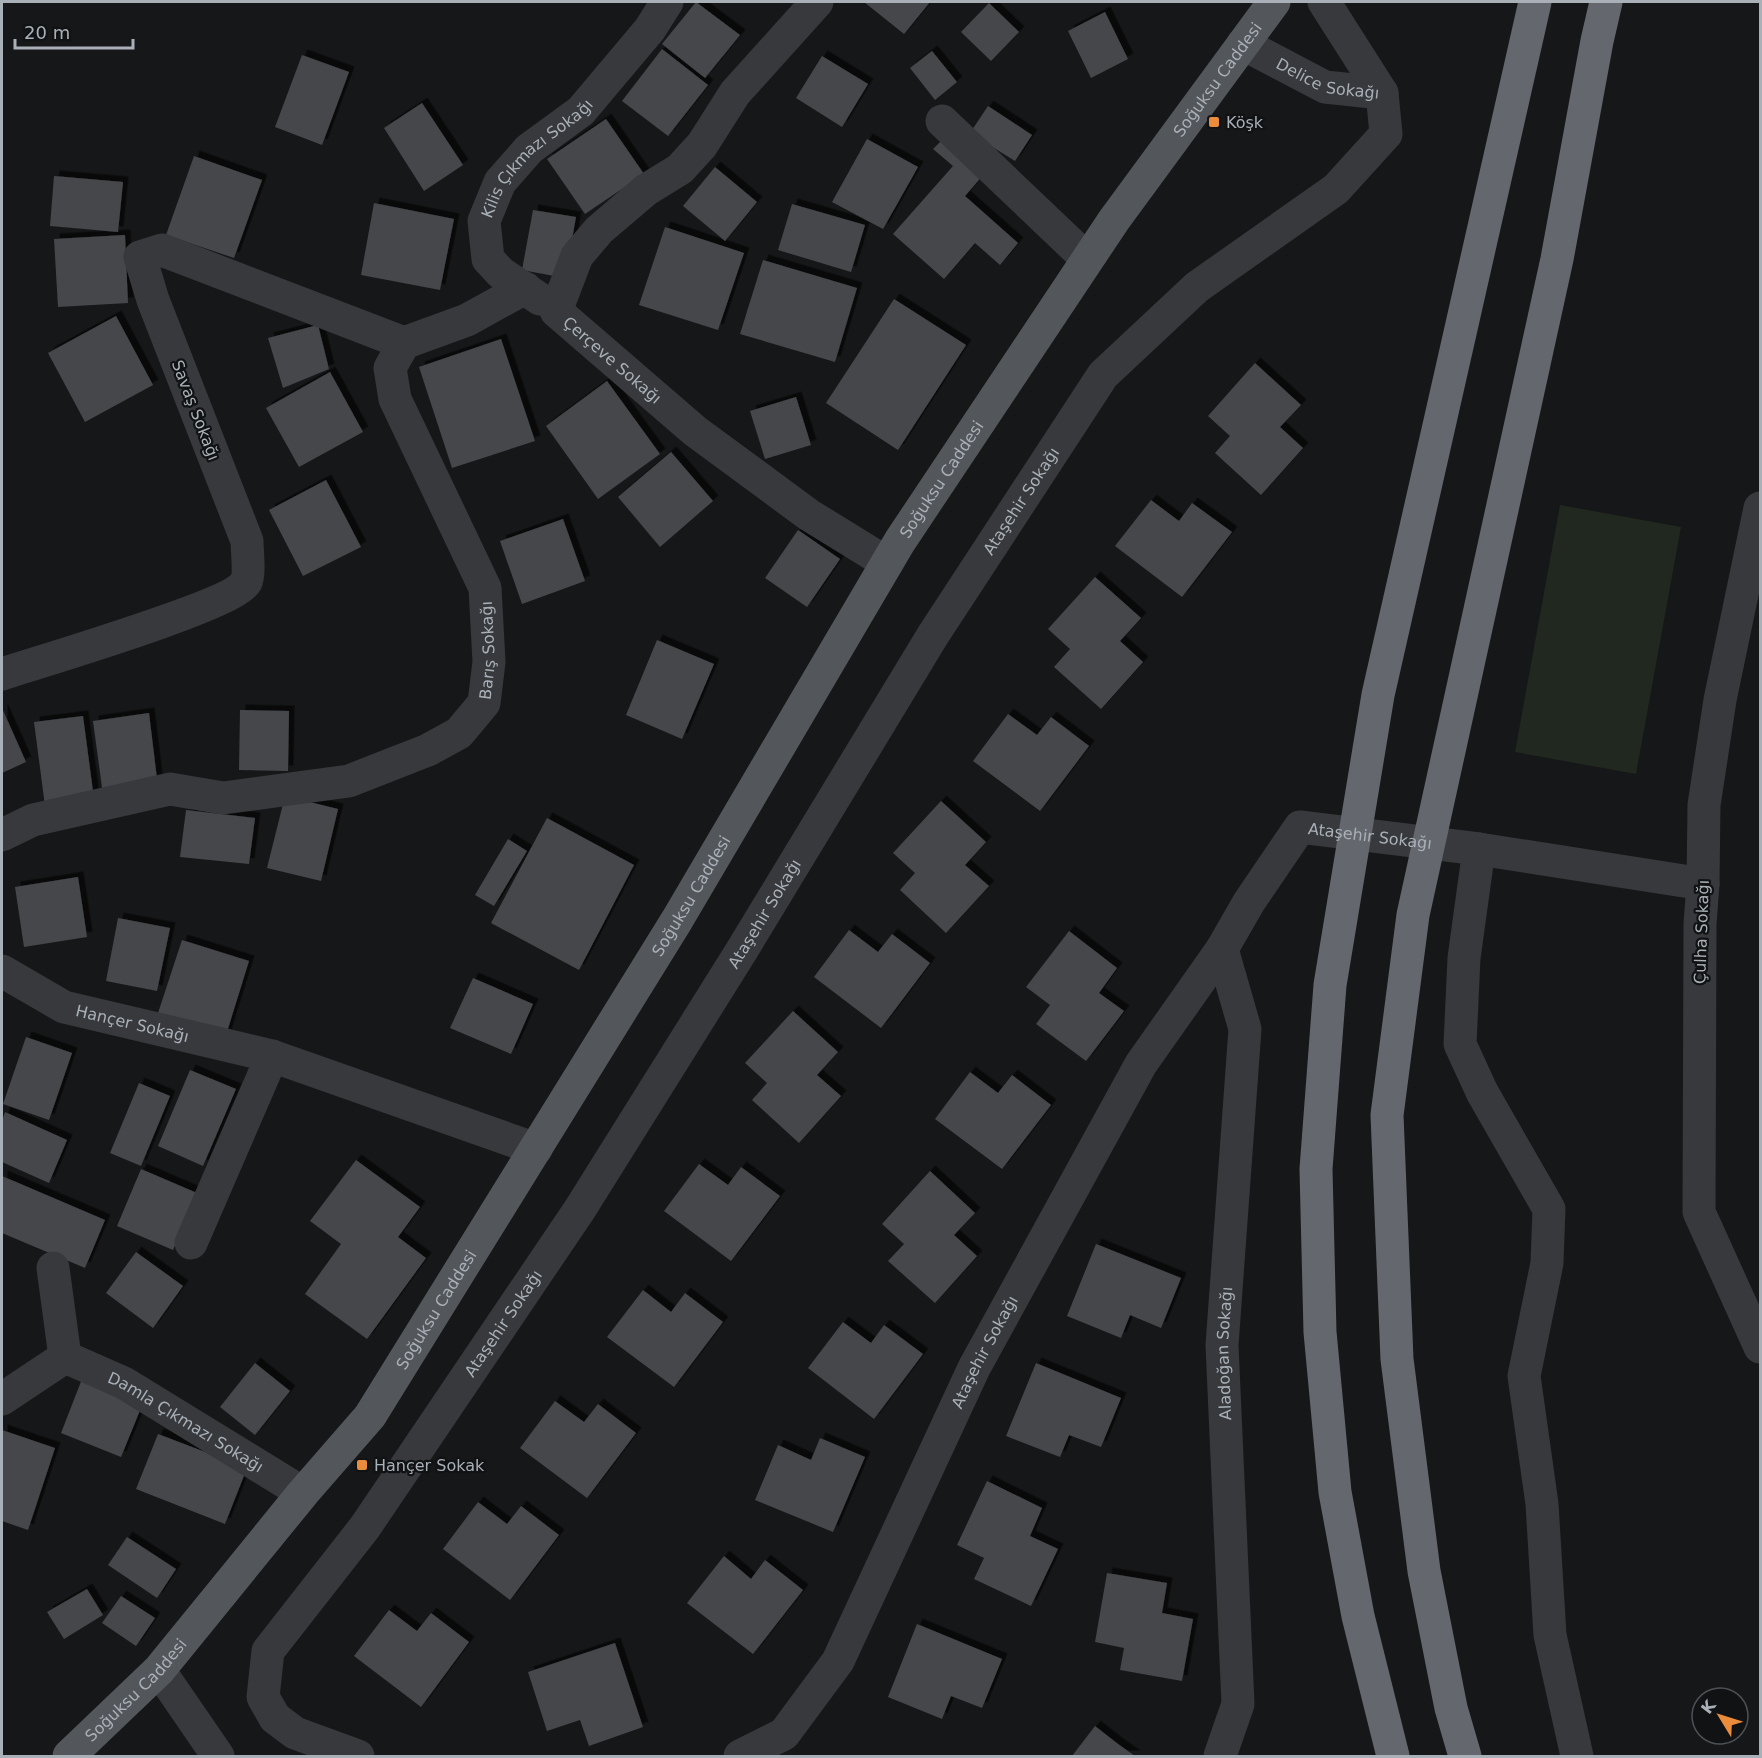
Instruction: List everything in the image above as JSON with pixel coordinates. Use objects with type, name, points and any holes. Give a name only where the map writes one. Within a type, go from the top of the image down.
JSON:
[{"type":"highway","points":[[1393,1756],[1358,1616],[1335,1492],[1320,1332],[1316,1169],[1330,986],[1378,695],[1535,2]]},
{"type":"highway","points":[[1465,1756],[1451,1707],[1424,1571],[1397,1359],[1387,1115],[1413,915],[1557,259],[1606,2]]},
{"type":"main road","name":"Soğuksu Caddesi","points":[[69,1756],[159,1671],[303,1493],[370,1416],[677,920],[887,563],[1087,259],[1274,2]]},
{"type":"street","name":"Kilis Çıkmazı Sokağı","points":[[556,311],[501,273],[488,259],[484,221],[500,182],[529,149],[581,111],[650,29],[667,2]]},
{"type":"street","name":"Çerçeve Sokağı","points":[[817,2],[735,93],[702,145],[680,169],[646,190],[599,230],[577,256],[556,311],[695,431],[809,515],[887,563]]},
{"type":"street","name":"Delice Sokağı","points":[[1324,2],[1382,93]]},
{"type":"street","name":"Delice Sokağı","points":[[1243,44],[1325,87],[1382,93]]},
{"type":"street","name":"Ataşehir Sokağı","points":[[358,1756],[295,1733],[275,1718],[263,1697],[268,1651],[365,1527],[580,1209],[742,950],[933,635],[1103,375],[1197,287],[1336,189],[1386,134],[1382,93]]},
{"type":"street","points":[[942,121],[1087,259]]},
{"type":"street","name":"Savaş Sokağı","points":[[2,674],[200,609],[240,589],[247,580],[247,541],[153,300],[140,257],[162,250],[404,343]]},
{"type":"street","points":[[404,343],[467,320],[525,288]]},
{"type":"street","name":"Barış Sokağı","points":[[2,835],[33,820],[170,789],[224,798],[349,781],[428,750],[459,733],[484,703],[489,662],[485,588],[395,399],[390,368],[404,343]]},
{"type":"street","name":"Çulha Sokağı","points":[[1761,508],[1720,700],[1704,806],[1700,936],[1699,1212],[1761,1347]]},
{"type":"street","name":"Ataşehir Sokağı","points":[[740,1756],[784,1734],[838,1661],[974,1368],[1141,1064],[1222,949],[1249,902],[1300,827],[1479,849],[1703,884]]},
{"type":"street","points":[[1479,849],[1464,958],[1460,1044],[1482,1092],[1549,1209],[1547,1263],[1524,1376],[1542,1504],[1550,1635],[1577,1756]]},
{"type":"street","name":"Aladoğan Sokağı","points":[[1220,1756],[1238,1704],[1222,1345],[1245,1029],[1222,949]]},
{"type":"street","name":"Hançer Sokağı","points":[[2,971],[64,1007],[272,1056],[536,1149]]},
{"type":"street","points":[[192,1243],[272,1056]]},
{"type":"street","points":[[2,1399],[64,1357],[53,1268]]},
{"type":"street","name":"Damla Çıkmazı Sokağı","points":[[64,1357],[124,1383],[303,1493]]},
{"type":"street","points":[[159,1671],[218,1756]]},
{"type":"shaded area","points":[[1560,505],[1681,527],[1636,774],[1515,752]]},
{"type":"building","points":[[696,2],[740,35],[705,78],[662,44]]},
{"type":"building","points":[[864,2],[930,2],[904,34]]},
{"type":"building","points":[[989,3],[1019,32],[991,61],[961,32]]},
{"type":"building","points":[[1105,12],[1128,59],[1091,78],[1068,31]]},
{"type":"building","points":[[662,49],[708,85],[668,136],[622,101]]},
{"type":"building","points":[[932,51],[957,82],[935,100],[910,68]]},
{"type":"building","points":[[302,55],[349,72],[322,145],[275,127]]},
{"type":"building","points":[[822,56],[868,84],[842,127],[796,98]]},
{"type":"building","points":[[422,103],[463,165],[424,191],[384,128]]},
{"type":"building","points":[[988,106],[1032,135],[1015,161],[970,133]]},
{"type":"building","points":[[606,119],[644,174],[585,214],[547,159]]},
{"type":"building","points":[[867,139],[918,167],[883,229],[832,202]]},
{"type":"building","points":[[943,139],[984,174],[965,196],[1018,243],[1000,265],[975,243],[944,279],[893,234],[953,166],[933,149]]},
{"type":"building","points":[[194,156],[262,180],[234,258],[166,235]]},
{"type":"building","points":[[715,167],[757,202],[725,241],[683,206]]},
{"type":"building","points":[[54,176],[123,182],[118,232],[50,226]]},
{"type":"building","points":[[374,203],[454,219],[440,290],[361,275]]},
{"type":"building","points":[[792,204],[865,225],[851,272],[778,250]]},
{"type":"building","points":[[533,210],[576,217],[565,278],[522,270]]},
{"type":"building","points":[[665,227],[744,253],[718,330],[639,305]]},
{"type":"building","points":[[125,235],[128,303],[58,307],[54,239]]},
{"type":"building","points":[[763,260],[857,288],[835,362],[740,334]]},
{"type":"building","points":[[894,299],[966,345],[898,450],[826,403]]},
{"type":"building","points":[[116,316],[153,385],[85,422],[48,353]]},
{"type":"building","points":[[318,325],[329,369],[283,388],[268,338]]},
{"type":"building","points":[[501,339],[535,441],[452,468],[419,367]]},
{"type":"building","points":[[1255,363],[1301,405],[1280,427],[1303,448],[1261,495],[1215,453],[1230,436],[1208,416]]},
{"type":"building","points":[[330,372],[363,432],[299,467],[266,408]]},
{"type":"building","points":[[607,381],[660,454],[598,499],[546,426]]},
{"type":"building","points":[[796,397],[811,445],[765,459],[750,411]]},
{"type":"building","points":[[671,452],[713,501],[660,547],[618,497]]},
{"type":"building","points":[[326,480],[361,547],[303,576],[269,510]]},
{"type":"building","points":[[1151,500],[1179,521],[1192,503],[1232,532],[1182,597],[1115,546]]},
{"type":"building","points":[[563,519],[585,581],[522,604],[500,541]]},
{"type":"building","points":[[798,530],[840,559],[807,607],[765,578]]},
{"type":"building","points":[[1095,577],[1141,618],[1120,641],[1143,662],[1101,709],[1054,667],[1070,649],[1048,629]]},
{"type":"building","points":[[657,640],[714,664],[682,739],[626,715]]},
{"type":"building","points":[[2,708],[26,762],[2,773]]},
{"type":"building","points":[[240,710],[289,711],[288,771],[239,770]]},
{"type":"building","points":[[149,713],[158,787],[103,795],[93,721]]},
{"type":"building","points":[[1008,714],[1037,735],[1051,717],[1089,746],[1040,811],[973,761]]},
{"type":"building","points":[[83,716],[94,799],[45,806],[34,722]]},
{"type":"building","points":[[285,796],[338,809],[321,881],[267,868]]},
{"type":"building","points":[[941,801],[986,842],[965,865],[989,886],[946,933],[900,890],[915,873],[893,853]]},
{"type":"building","points":[[186,810],[255,818],[249,864],[180,857]]},
{"type":"building","points":[[547,818],[634,865],[579,970],[491,923]]},
{"type":"building","points":[[508,839],[527,851],[494,906],[475,895]]},
{"type":"building","points":[[78,877],[87,937],[24,947],[15,887]]},
{"type":"building","points":[[118,918],[170,928],[157,991],[106,981]]},
{"type":"building","points":[[849,930],[878,952],[892,934],[930,963],[881,1028],[814,977]]},
{"type":"building","points":[[1069,931],[1117,968],[1099,993],[1124,1011],[1086,1061],[1036,1024],[1050,1005],[1026,987]]},
{"type":"building","points":[[182,940],[249,961],[226,1035],[158,1013]]},
{"type":"building","points":[[473,978],[533,1004],[511,1054],[450,1028]]},
{"type":"building","points":[[793,1011],[838,1052],[817,1075],[841,1096],[799,1143],[752,1100],[767,1083],[745,1063]]},
{"type":"building","points":[[26,1037],[72,1053],[49,1120],[3,1104]]},
{"type":"building","points":[[190,1070],[236,1089],[203,1166],[158,1146]]},
{"type":"building","points":[[970,1072],[998,1093],[1012,1075],[1051,1105],[1002,1169],[935,1119]]},
{"type":"building","points":[[139,1083],[170,1096],[141,1166],[110,1153]]},
{"type":"building","points":[[5,1112],[67,1140],[49,1183],[2,1162],[2,1121]]},
{"type":"building","points":[[356,1160],[420,1207],[398,1237],[426,1258],[367,1339],[305,1294],[341,1244],[310,1221]]},
{"type":"building","points":[[699,1164],[728,1185],[741,1167],[780,1196],[731,1261],[664,1211]]},
{"type":"building","points":[[141,1169],[197,1193],[173,1250],[117,1226]]},
{"type":"building","points":[[930,1171],[975,1213],[954,1235],[977,1256],[935,1303],[888,1261],[904,1244],[882,1224]]},
{"type":"building","points":[[2,1176],[105,1220],[85,1268],[2,1233]]},
{"type":"building","points":[[1096,1244],[1181,1278],[1161,1328],[1130,1315],[1121,1338],[1067,1316]]},
{"type":"building","points":[[136,1252],[183,1286],[153,1328],[106,1293]]},
{"type":"building","points":[[643,1290],[671,1312],[685,1293],[723,1322],[674,1387],[607,1337]]},
{"type":"building","points":[[843,1322],[871,1343],[884,1325],[923,1354],[874,1419],[808,1368]]},
{"type":"building","points":[[255,1363],[290,1391],[255,1435],[220,1407]]},
{"type":"building","points":[[1036,1363],[1121,1398],[1101,1447],[1069,1435],[1060,1457],[1006,1436]]},
{"type":"building","points":[[82,1379],[143,1403],[121,1457],[61,1433]]},
{"type":"building","points":[[555,1401],[584,1422],[598,1404],[636,1433],[587,1498],[520,1448]]},
{"type":"building","points":[[2,1430],[55,1448],[28,1530],[2,1521]]},
{"type":"building","points":[[158,1434],[247,1468],[225,1524],[136,1489]]},
{"type":"building","points":[[820,1438],[865,1457],[833,1532],[755,1500],[778,1445],[811,1460]]},
{"type":"building","points":[[987,1481],[1042,1508],[1030,1536],[1058,1549],[1031,1606],[974,1579],[984,1558],[957,1545]]},
{"type":"building","points":[[478,1502],[507,1524],[521,1506],[559,1535],[510,1600],[443,1549]]},
{"type":"building","points":[[127,1537],[176,1569],[157,1598],[108,1565]]},
{"type":"building","points":[[724,1556],[751,1579],[765,1560],[803,1590],[753,1654],[687,1603]]},
{"type":"building","points":[[1107,1573],[1167,1583],[1162,1613],[1193,1619],[1182,1681],[1120,1670],[1124,1648],[1095,1642]]},
{"type":"building","points":[[87,1589],[103,1615],[64,1639],[47,1612]]},
{"type":"building","points":[[121,1596],[155,1618],[136,1646],[102,1623]]},
{"type":"building","points":[[389,1610],[417,1631],[431,1613],[469,1642],[421,1707],[354,1656]]},
{"type":"building","points":[[917,1624],[1002,1659],[982,1708],[951,1696],[942,1719],[888,1697]]},
{"type":"building","points":[[615,1643],[643,1727],[589,1746],[580,1720],[547,1731],[528,1672]]},
{"type":"building","points":[[1095,1726],[1118,1744],[1135,1756],[1072,1756]]},
{"type":"place","name":"Köşk","points":[[1214,122]]},
{"type":"place","name":"Hançer Sokak","points":[[362,1465]]}]
